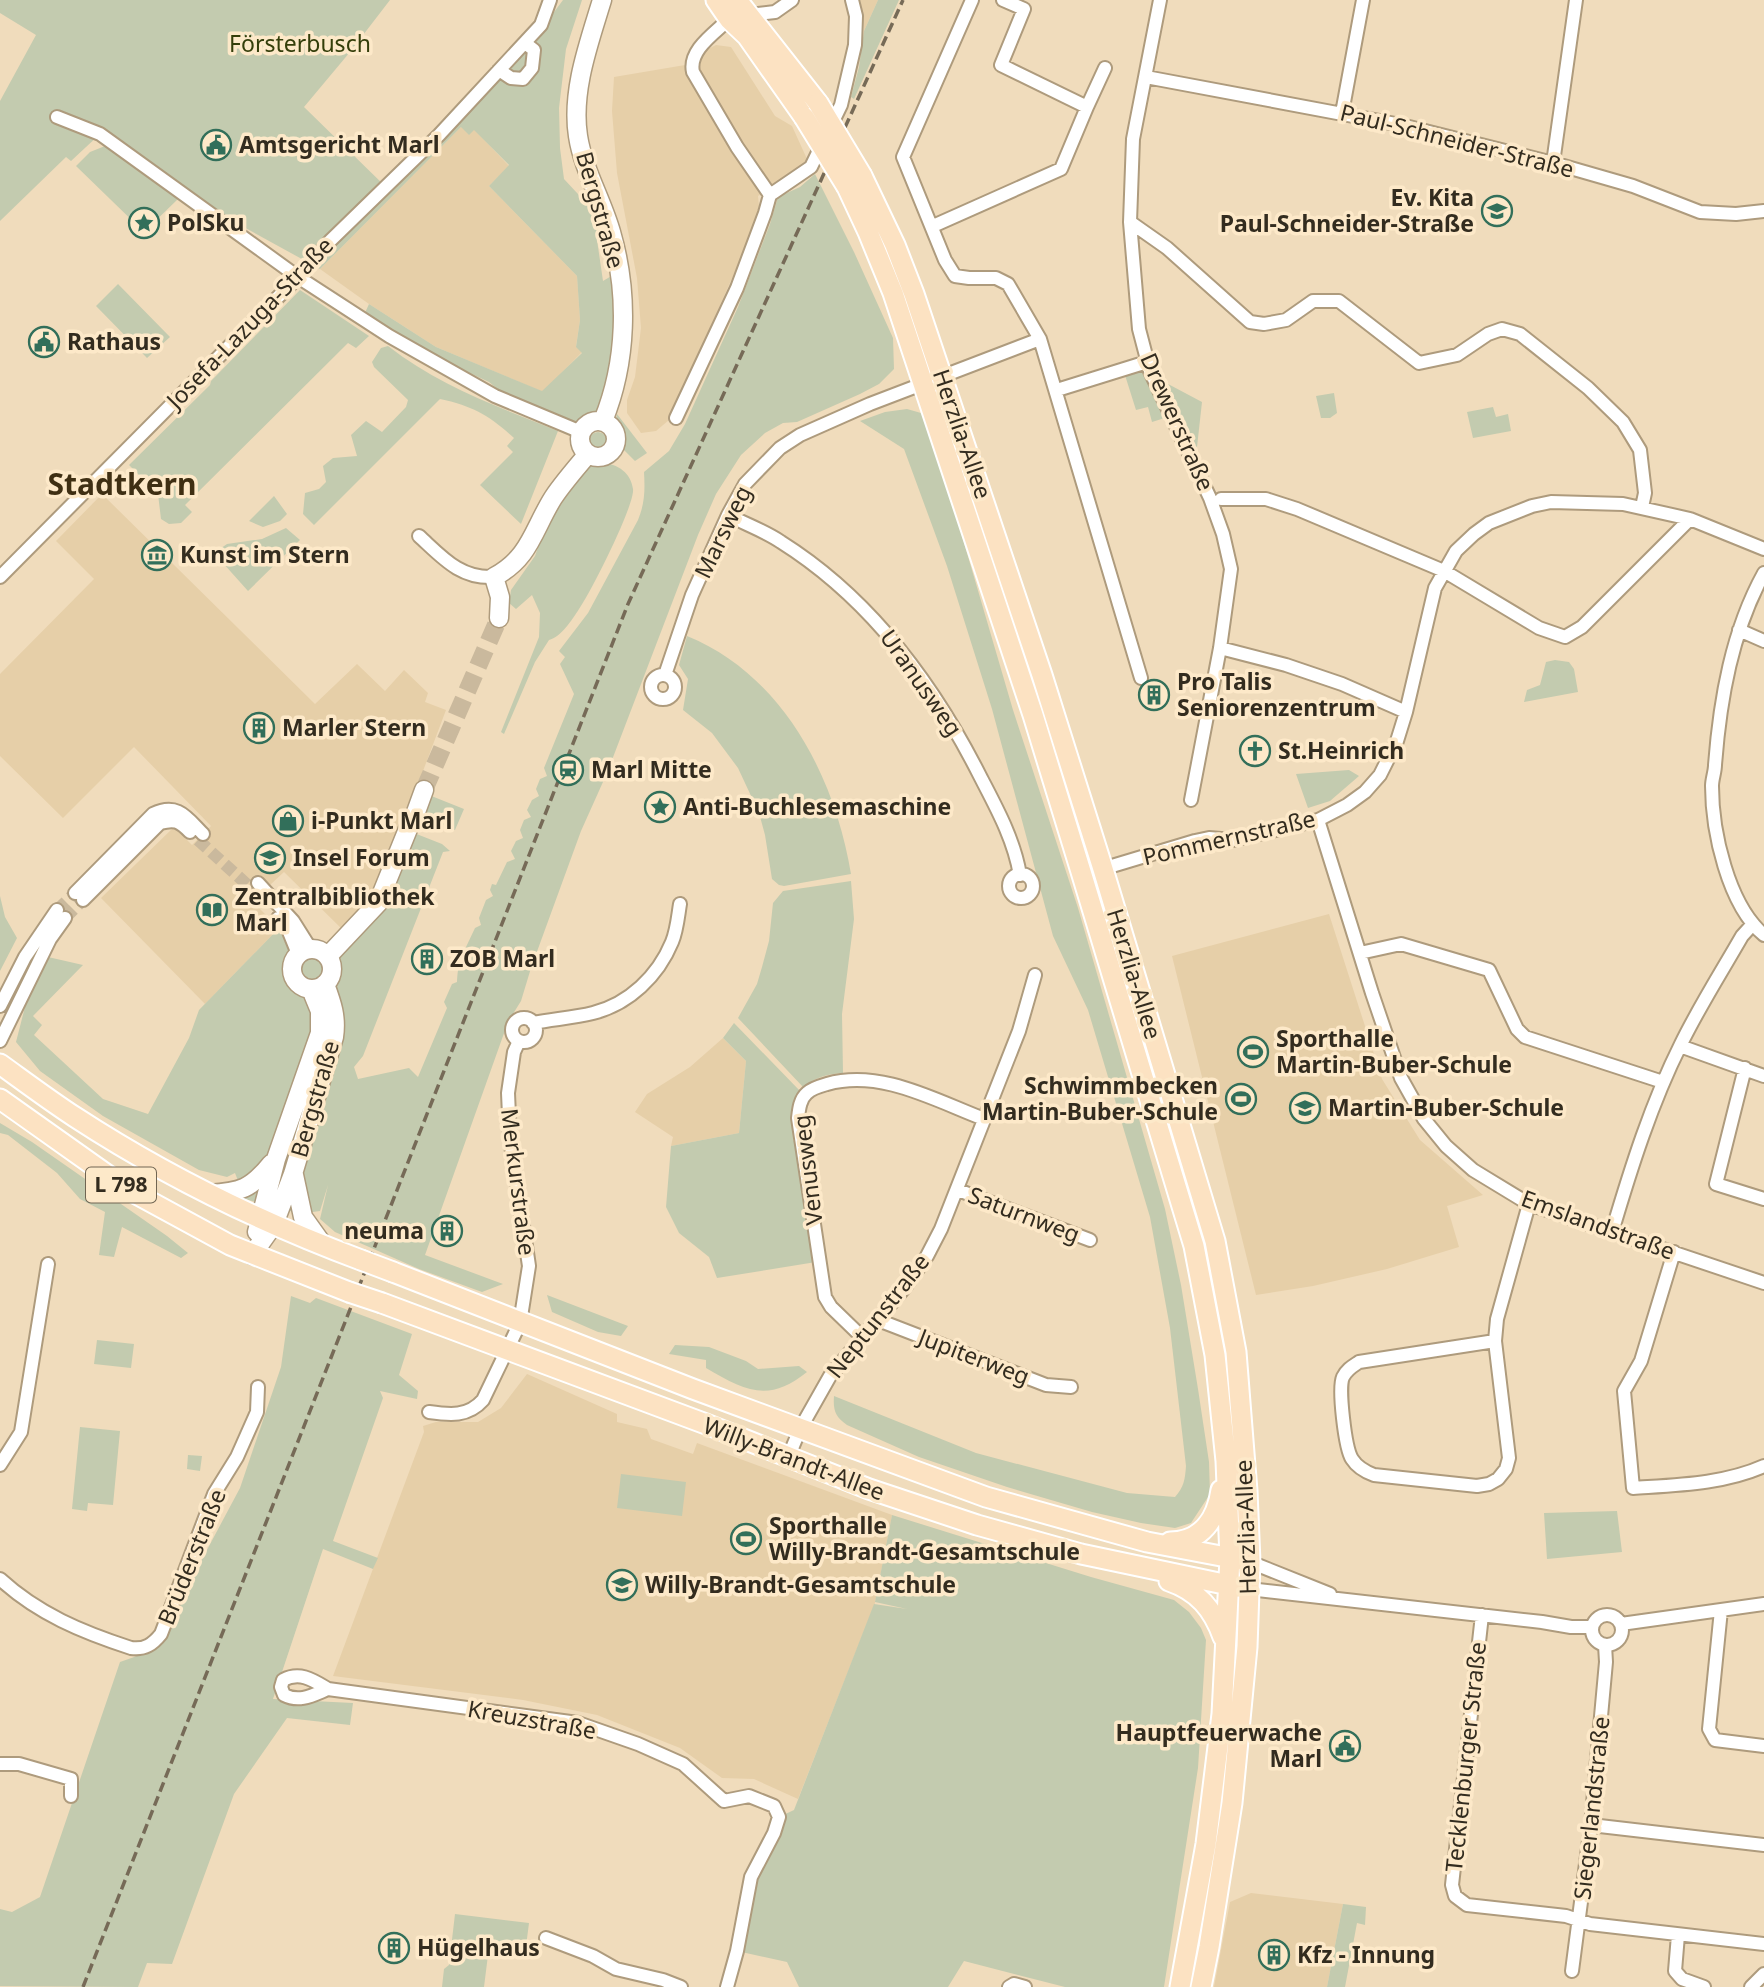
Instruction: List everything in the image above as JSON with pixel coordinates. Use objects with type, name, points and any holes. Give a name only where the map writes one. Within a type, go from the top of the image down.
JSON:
[{"type":"main road","name":"Herzlia-Allee","points":[[716,0],[729,19],[811,110]]},
{"type":"main road","name":"Herzlia-Allee","points":[[750,7],[854,182],[895,245],[943,377],[1042,675],[1214,1241],[1236,1352],[1250,1562],[1244,1694],[1232,1803],[1201,1987]]},
{"type":"main road","name":"Herzlia-Allee","points":[[854,182],[924,382],[1033,715],[1194,1246],[1215,1354],[1226,1461],[1230,1558],[1226,1645],[1222,1714],[1206,1844],[1180,1987]]},
{"type":"main road","name":"L 798","points":[[0,1064],[75,1117],[209,1194],[275,1225]]},
{"type":"main road","name":"L 798","points":[[0,1098],[127,1189],[252,1255]]},
{"type":"main road","name":"Willy-Brandt-Allee","points":[[275,1225],[520,1323],[986,1497],[1147,1542],[1250,1562]]},
{"type":"main road","name":"Willy-Brandt-Allee","points":[[252,1255],[706,1424],[869,1489],[965,1521],[1097,1558],[1249,1589]]},
{"type":"main road","points":[[1147,1542],[1178,1542],[1194,1537],[1204,1529],[1219,1509],[1226,1461]]},
{"type":"main road","points":[[1097,1558],[1193,1592],[1205,1602],[1216,1619],[1226,1645]]},
{"type":"street","name":"Josefa-Lazuga-Straße","points":[[0,577],[330,241],[439,135],[541,25],[550,0]]},
{"type":"street","name":"Bergstraße","points":[[603,0],[588,47],[577,101],[578,137],[612,233],[620,279],[623,338],[620,367],[603,421]]},
{"type":"street","name":"Herzlia-Allee","points":[[750,7],[775,12],[792,0]]},
{"type":"street","points":[[676,418],[737,288],[762,222],[769,195],[811,167],[841,105],[855,45],[856,16],[852,0]]},
{"type":"street","points":[[972,0],[903,157],[945,260],[956,276],[996,278],[1008,284],[1040,339],[1141,678]]},
{"type":"street","points":[[1003,0],[1024,9],[1001,65],[1087,107]]},
{"type":"street","name":"Drewerstraße","points":[[1160,0],[1133,139],[1130,222],[1139,329],[1147,362],[1210,498],[1223,534],[1231,569],[1220,648],[1191,800]]},
{"type":"street","points":[[1342,113],[1363,0]]},
{"type":"street","points":[[1553,163],[1576,0]]},
{"type":"street","points":[[729,19],[694,55],[691,64],[693,72],[737,147],[769,195]]},
{"type":"street","points":[[499,70],[511,78],[523,79],[532,68],[534,50],[525,43]]},
{"type":"street","points":[[933,226],[1061,169],[1105,68]]},
{"type":"street","name":"Paul-Schneider-Straße","points":[[1146,77],[1342,113],[1553,163],[1633,186],[1700,212],[1736,214],[1764,211]]},
{"type":"street","points":[[57,117],[100,134],[298,276],[389,336],[495,396],[581,432]]},
{"type":"street","points":[[1130,222],[1167,248],[1250,322],[1264,324],[1286,320],[1313,302],[1339,301],[1419,363],[1457,355],[1488,334],[1502,329],[1520,334],[1588,388],[1623,422],[1640,450],[1645,493],[1642,507]]},
{"type":"street","name":"Marsweg","points":[[665,675],[692,595],[728,515],[744,484],[780,448],[800,435],[924,382],[1040,339]]},
{"type":"street","points":[[1057,390],[1147,362]]},
{"type":"street","points":[[603,421],[614,430],[615,444],[607,454],[594,457],[580,444],[581,432],[588,423],[603,421]]},
{"type":"street","points":[[419,536],[457,570],[480,578],[494,577],[512,567],[525,552],[553,498],[588,454]]},
{"type":"street","points":[[1221,499],[1266,499],[1297,509],[1444,571],[1539,628],[1565,637],[1582,627],[1690,519]]},
{"type":"street","name":"Pommernstraße","points":[[1082,875],[1195,841],[1209,838],[1233,840],[1318,820],[1365,792],[1380,775],[1397,741],[1435,588],[1456,551],[1489,523],[1532,506],[1551,502],[1623,504],[1690,519],[1764,549]]},
{"type":"street","name":"Uranusweg","points":[[728,515],[780,541],[819,570],[875,619],[922,676],[966,748],[999,814],[1017,856],[1020,875]]},
{"type":"street","points":[[1764,573],[1739,630],[1724,687],[1712,784],[1724,863],[1741,907],[1752,925],[1764,935]]},
{"type":"street","points":[[494,577],[500,597],[499,618]]},
{"type":"street","points":[[1739,630],[1764,641]]},
{"type":"street","points":[[1220,648],[1286,664],[1342,684],[1406,712]]},
{"type":"street","points":[[416,812],[424,790]]},
{"type":"street","points":[[163,809],[174,809],[192,823],[200,837],[180,822],[172,820],[160,823],[79,896],[153,814],[163,809]]},
{"type":"street","name":"Emslandstraße","points":[[1318,820],[1401,1078],[1424,1119],[1446,1146],[1466,1164],[1529,1204],[1764,1283]]},
{"type":"street","points":[[304,951],[317,949],[328,956],[378,903],[408,829]]},
{"type":"street","name":"Bergstraße","points":[[252,1255],[275,1225],[293,1174],[337,1023],[332,1003],[318,987],[300,985],[292,975],[292,964],[304,951],[293,921],[255,886]]},
{"type":"street","name":"Merkurstraße","points":[[520,1323],[529,1266],[510,1138],[508,1093],[514,1052],[519,1041],[525,1042],[535,1035],[533,1023],[594,1013],[617,1005],[637,990],[651,976],[673,940],[680,904]]},
{"type":"street","points":[[0,1006],[25,957],[61,914],[33,978],[0,1041]]},
{"type":"street","points":[[1612,1232],[1635,1155],[1663,1082],[1680,1046],[1742,936],[1752,925]]},
{"type":"street","points":[[1360,953],[1401,944],[1489,970],[1517,1028],[1525,1037],[1663,1082]]},
{"type":"street","name":"Bergstraße","points":[[275,1225],[276,1159],[320,1033],[318,987],[331,974],[328,956]]},
{"type":"street","name":"Neptunstraße","points":[[788,1458],[800,1429],[830,1376],[878,1320],[927,1256],[958,1190],[1019,1031],[1035,975]]},
{"type":"street","points":[[1680,1046],[1764,1076]]},
{"type":"street","points":[[1745,1068],[1716,1184],[1764,1199]]},
{"type":"street","name":"Venusweg","points":[[862,1337],[831,1307],[825,1297],[797,1118],[806,1093],[815,1088],[849,1080],[884,1082],[984,1119]]},
{"type":"street","name":"Bergstraße","points":[[209,1194],[246,1189],[259,1180],[276,1159]]},
{"type":"street","name":"Bergstraße","points":[[293,1174],[303,1217],[323,1245]]},
{"type":"street","name":"Saturnweg","points":[[958,1190],[1090,1240]]},
{"type":"street","points":[[1495,1341],[1359,1362],[1349,1368],[1342,1378],[1340,1388],[1348,1449],[1352,1459],[1374,1475],[1477,1486],[1498,1479],[1506,1469],[1509,1448],[1495,1341],[1497,1319],[1529,1204]]},
{"type":"street","points":[[1674,1252],[1642,1360],[1624,1391],[1633,1488],[1690,1484],[1749,1473],[1764,1466]]},
{"type":"street","points":[[0,1465],[21,1432],[48,1264]]},
{"type":"street","name":"Jupiterweg","points":[[878,1320],[1046,1385],[1071,1387]]},
{"type":"street","points":[[429,1412],[451,1415],[476,1408],[483,1400],[520,1323]]},
{"type":"street","name":"Brüderstraße","points":[[0,1578],[13,1591],[72,1627],[131,1648],[138,1649],[153,1644],[162,1634],[214,1494],[237,1457],[257,1412],[258,1387]]},
{"type":"street","points":[[1250,1562],[1346,1600]]},
{"type":"street","points":[[1249,1589],[1571,1627],[1592,1627]]},
{"type":"street","points":[[1621,1624],[1764,1604]]},
{"type":"street","points":[[1721,1609],[1709,1729],[1715,1740],[1764,1746]]},
{"type":"street","name":"Tecklenburger Straße","points":[[1482,1615],[1451,1885],[1455,1896],[1467,1905],[1566,1916],[1590,1924],[1764,1944]]},
{"type":"street","points":[[1603,1615],[1612,1615],[1621,1624],[1620,1637],[1614,1644],[1605,1645],[1593,1637],[1592,1627],[1596,1619],[1603,1615]]},
{"type":"street","name":"Siegerlandstraße","points":[[1572,1971],[1591,1825],[1606,1662],[1605,1645]]},
{"type":"street","name":"Kreuzstraße","points":[[328,1689],[578,1723],[683,1763],[724,1801],[749,1796],[774,1805],[779,1817],[774,1833],[751,1877],[727,1987]]},
{"type":"street","points":[[0,1764],[19,1764],[71,1779],[71,1796]]},
{"type":"street","points":[[1591,1825],[1764,1845]]},
{"type":"street","points":[[1678,1935],[1675,1971],[1682,1979],[1704,1987]]},
{"type":"street","points":[[546,1938],[593,1956],[616,1969],[681,1987]]},
{"type":"street","points":[[1751,1987],[1764,1974]]},
{"type":"street","points":[[1009,1987],[1014,1984],[1025,1987]]},
{"type":"shaded area","points":[[860,0],[878,0],[864,31],[862,11]]},
{"type":"shaded area","points":[[716,45],[731,47],[775,116],[792,126],[807,159],[804,165],[758,196],[756,219],[737,267],[669,420],[656,431],[641,433],[627,413],[627,400],[635,377],[641,328],[637,278],[617,173],[612,111],[614,77],[691,64],[694,56]]},
{"type":"shaded area","points":[[461,127],[474,129],[509,166],[489,186],[577,276],[580,320],[576,346],[582,352],[543,392],[436,347],[320,269]]},
{"type":"shaded area","name":"Marler Stern","points":[[102,494],[315,704],[357,664],[385,691],[404,670],[428,693],[425,702],[446,710],[374,901],[344,931],[284,872],[270,885],[263,879],[246,895],[279,928],[205,1004],[101,898],[174,827],[192,845],[211,826],[134,747],[63,818],[0,756],[0,674],[94,579],[56,541]]},
{"type":"shaded area","name":"Martin-Buber-Schule","points":[[1329,914],[1382,1079],[1420,1140],[1483,1195],[1447,1206],[1459,1247],[1387,1269],[1313,1286],[1256,1295],[1172,956]]},
{"type":"shaded area","points":[[723,1038],[746,1061],[739,1133],[671,1146],[673,1137],[635,1112],[647,1094],[690,1067]]},
{"type":"shaded area","name":"Willy-Brandt-Gesamtschule","points":[[527,1374],[617,1414],[617,1422],[647,1429],[651,1439],[693,1454],[697,1443],[892,1515],[875,1603],[798,1799],[754,1779],[722,1778],[680,1748],[597,1715],[523,1700],[333,1676],[424,1432],[423,1426],[436,1422],[478,1422],[501,1408]]},
{"type":"shaded area","points":[[1251,1893],[1343,1904],[1327,1987],[1214,1987],[1230,1902]]},
{"type":"green space","name":"Försterbusch","points":[[0,0],[390,0],[304,107],[388,189],[543,27],[563,0],[582,0],[566,49],[559,108],[560,148],[564,179],[591,208],[607,233],[597,240],[603,281],[613,275],[616,339],[603,399],[596,413],[590,418],[572,422],[501,392],[489,382],[427,353],[364,315],[369,304],[436,347],[542,391],[582,353],[576,347],[580,320],[577,276],[489,186],[509,165],[474,130],[469,135],[461,127],[320,269],[189,197],[100,134],[71,161],[66,157],[0,221],[0,101],[36,35],[0,13]]},
{"type":"green space","points":[[878,0],[899,0],[854,99],[851,97],[864,31]]},
{"type":"green space","points":[[105,146],[178,199],[144,232],[76,166],[90,152]]},
{"type":"green space","points":[[815,174],[893,338],[894,369],[879,384],[860,394],[797,422],[783,423],[765,433],[741,455],[716,494],[698,535],[607,773],[581,831],[521,1001],[508,1022],[425,1255],[503,1284],[482,1292],[419,1269],[335,1232],[320,1219],[328,1185],[320,1211],[291,1211],[245,1199],[235,1173],[227,1177],[199,1170],[103,1116],[40,1071],[16,1042],[26,1003],[48,957],[83,965],[33,1016],[42,1025],[34,1035],[103,1099],[148,1114],[189,1038],[199,1010],[279,928],[289,951],[339,955],[414,833],[442,844],[450,851],[443,852],[363,1056],[354,1067],[358,1079],[409,1068],[418,1077],[447,1008],[444,1002],[452,984],[457,982],[461,962],[469,953],[466,947],[475,928],[481,925],[479,918],[486,900],[493,896],[490,890],[492,884],[496,885],[507,862],[515,859],[511,851],[516,841],[523,838],[520,830],[524,820],[531,817],[527,810],[532,800],[539,796],[536,789],[540,779],[547,776],[544,768],[574,694],[560,664],[565,657],[559,651],[588,613],[638,520],[644,496],[644,472],[669,451],[685,424],[738,307],[778,197],[800,187]]},
{"type":"green space","points":[[118,284],[170,337],[147,358],[96,306]]},
{"type":"green space","points":[[300,290],[369,336],[356,348],[348,343],[185,505],[192,512],[181,523],[169,524],[161,519],[158,494],[129,465]]},
{"type":"green space","points":[[388,346],[449,384],[558,431],[521,524],[480,485],[513,452],[507,446],[514,438],[480,413],[440,399],[314,525],[303,514],[305,493],[319,489],[326,482],[323,466],[333,458],[357,456],[351,435],[366,421],[382,432],[406,407],[408,400],[372,362],[381,348]]},
{"type":"green space","points":[[1148,365],[1153,376],[1202,402],[1195,465],[1171,416],[1152,422],[1148,407],[1136,410],[1124,372]]},
{"type":"green space","points":[[1334,393],[1337,413],[1330,418],[1321,418],[1316,396]]},
{"type":"green space","points":[[1493,407],[1496,417],[1508,414],[1511,431],[1473,438],[1467,412]]},
{"type":"green space","points":[[907,409],[921,413],[928,420],[1013,710],[1078,908],[1165,1209],[1181,1285],[1209,1462],[1210,1494],[1191,1523],[1175,1528],[1092,1512],[919,1457],[847,1425],[837,1416],[835,1409],[834,1396],[976,1453],[1127,1493],[1175,1497],[1184,1479],[1186,1466],[1170,1328],[1150,1217],[1088,1010],[1053,936],[992,709],[947,566],[904,449],[860,421],[885,412]]},
{"type":"green space","points":[[617,414],[647,453],[635,461],[620,446]]},
{"type":"green space","points":[[598,432],[604,435],[607,441],[604,447],[598,450],[592,447],[589,441],[592,435]]},
{"type":"green space","points":[[603,463],[619,467],[630,478],[633,489],[627,512],[585,600],[566,628],[549,640],[535,662],[504,734],[501,732],[539,637],[540,613],[532,595],[516,609],[509,603],[511,590],[535,556],[544,530],[555,512],[586,470]]},
{"type":"green space","points":[[274,496],[287,514],[280,521],[263,527],[249,521]]},
{"type":"green space","points":[[286,528],[300,540],[248,591],[214,553],[227,544],[262,539]]},
{"type":"green space","points":[[687,636],[721,653],[751,676],[777,703],[799,733],[832,801],[851,874],[784,886],[772,879],[759,813],[738,768],[712,733],[683,710],[688,679],[679,665]]},
{"type":"green space","points":[[1546,662],[1569,662],[1574,669],[1578,692],[1524,702],[1527,690],[1540,685]]},
{"type":"green space","points":[[1349,770],[1359,776],[1330,801],[1308,808],[1296,774]]},
{"type":"green space","points":[[429,795],[464,809],[455,830],[421,816]]},
{"type":"green space","points":[[851,881],[854,919],[842,1014],[843,1073],[822,1077],[803,1087],[738,1018],[757,984],[769,941],[773,903],[783,891]]},
{"type":"green space","points":[[0,896],[5,917],[17,938],[0,971]]},
{"type":"green space","points":[[734,1023],[800,1091],[792,1116],[793,1140],[798,1145],[816,1262],[717,1278],[709,1257],[679,1233],[666,1207],[671,1146],[739,1133],[746,1061],[723,1038]]},
{"type":"green space","points":[[0,1123],[32,1142],[188,1253],[181,1258],[122,1227],[114,1257],[99,1255],[105,1212],[80,1199],[57,1173],[8,1135],[0,1133]]},
{"type":"green space","points":[[547,1295],[628,1326],[621,1336],[598,1332],[552,1312]]},
{"type":"green space","points":[[291,1296],[310,1303],[316,1298],[412,1334],[399,1375],[418,1391],[417,1399],[380,1391],[383,1398],[333,1541],[378,1558],[373,1569],[323,1549],[273,1699],[353,1703],[350,1725],[287,1718],[234,1794],[172,1964],[147,1963],[138,1987],[0,1986],[0,1909],[12,1912],[40,1897],[120,1662],[157,1649],[166,1638],[184,1593],[240,1488],[281,1367]]},
{"type":"green space","points":[[97,1340],[134,1344],[131,1368],[94,1364]]},
{"type":"green space","points":[[675,1345],[709,1347],[746,1361],[758,1369],[799,1366],[807,1372],[781,1388],[745,1388],[706,1368],[706,1360],[669,1354]]},
{"type":"green space","points":[[80,1427],[120,1431],[113,1505],[88,1503],[87,1511],[72,1509]]},
{"type":"green space","points":[[188,1455],[202,1456],[200,1471],[187,1469]]},
{"type":"green space","points":[[621,1474],[686,1482],[682,1516],[617,1508]]},
{"type":"green space","points":[[1617,1511],[1622,1552],[1547,1559],[1544,1513]]},
{"type":"green space","points":[[892,1515],[1174,1600],[1189,1612],[1201,1628],[1206,1640],[1198,1768],[1164,1987],[1065,1987],[964,1961],[948,1987],[799,1987],[787,1962],[737,1951],[751,1877],[779,1817],[794,1810],[874,1604],[907,1609],[875,1602]]},
{"type":"green space","points":[[1343,1904],[1366,1907],[1365,1925],[1357,1923],[1345,1987],[1327,1987]]},
{"type":"green space","points":[[455,1914],[529,1923],[525,1954],[498,1951],[488,1955],[484,1987],[442,1987],[444,1969],[449,1965]]},
{"type":"tunnel","points":[[424,790],[499,618]]},
{"type":"tunnel","points":[[198,840],[252,889]]},
{"type":"tunnel","points":[[57,910],[75,893]]},
{"type":"tunnel","points":[[65,918],[83,900]]},
{"type":"railway","points":[[83,1987],[628,604],[903,0]]},
{"type":"place","name":"Amtsgericht Marl","points":[[216,145]]},
{"type":"place","name":"Ev. Kita Paul-Schneider-Straße","points":[[1497,211]]},
{"type":"place","name":"PolSku","points":[[144,223]]},
{"type":"place","name":"Rathaus","points":[[44,342]]},
{"type":"place","name":"Kunst im Stern","points":[[157,555]]},
{"type":"place","name":"Pro Talis Seniorenzentrum","points":[[1154,695]]},
{"type":"place","name":"Marler Stern","points":[[259,728]]},
{"type":"place","name":"St.Heinrich","points":[[1255,751]]},
{"type":"place","name":"Marl Mitte","points":[[568,770]]},
{"type":"place","name":"Anti-Buchlesemaschine","points":[[660,807]]},
{"type":"place","name":"i-Punkt Marl","points":[[288,821]]},
{"type":"place","name":"Insel Forum","points":[[270,858]]},
{"type":"place","name":"Zentralbibliothek Marl","points":[[212,910]]},
{"type":"place","name":"ZOB Marl","points":[[427,959]]},
{"type":"place","name":"Sporthalle Martin-Buber-Schule","points":[[1253,1052]]},
{"type":"place","name":"Schwimmbecken Martin-Buber-Schule","points":[[1241,1099]]},
{"type":"place","name":"Martin-Buber-Schule","points":[[1305,1108]]},
{"type":"place","name":"neuma","points":[[447,1231]]},
{"type":"place","name":"Sporthalle Willy-Brandt-Gesamtschule","points":[[746,1539]]},
{"type":"place","name":"Willy-Brandt-Gesamtschule","points":[[622,1585]]},
{"type":"place","name":"Hauptfeuerwache Marl","points":[[1345,1746]]},
{"type":"place","name":"Hügelhaus","points":[[394,1948]]},
{"type":"place","name":"Kfz - Innung","points":[[1274,1955]]},
{"type":"district","name":"Stadtkern","points":[[122,485]]}]
